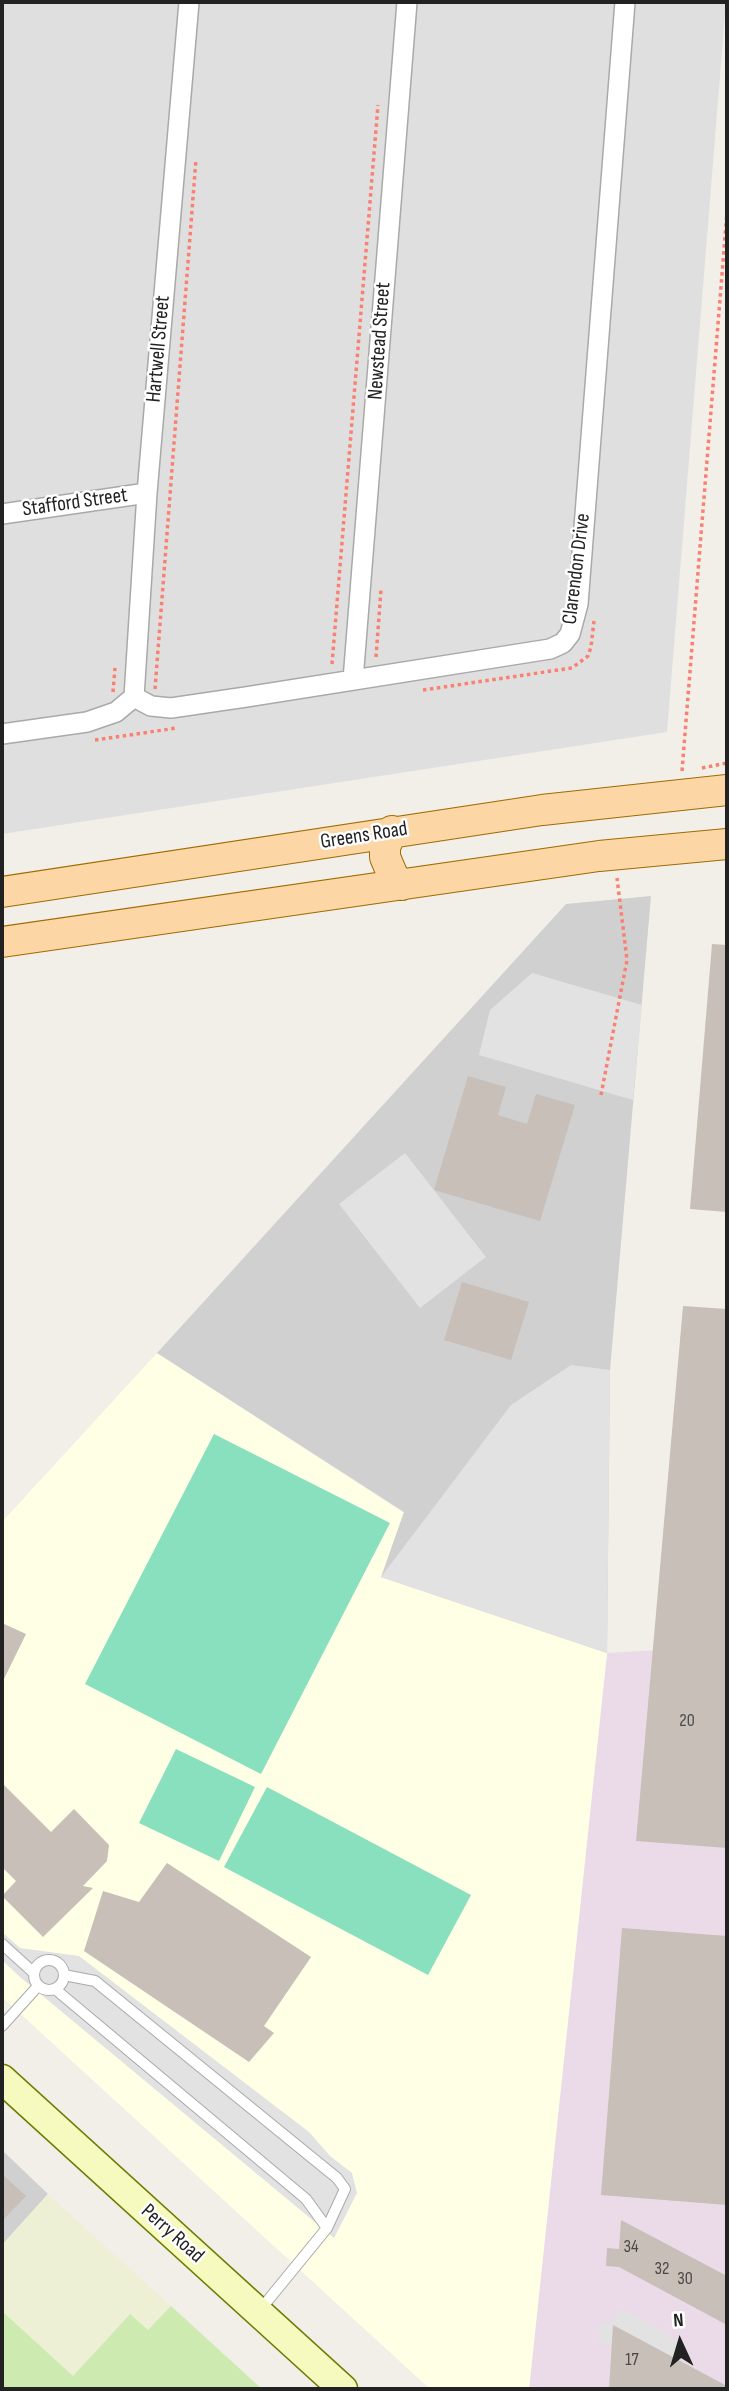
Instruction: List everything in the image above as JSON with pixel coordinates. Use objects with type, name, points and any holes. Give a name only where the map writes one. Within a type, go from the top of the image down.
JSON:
[{"type":"main road","name":"Greens Road","points":[[2,892],[392,831],[607,801],[727,790]]},
{"type":"main road","points":[[392,831],[384,857],[393,876],[402,885]]},
{"type":"main road","points":[[2,942],[599,856],[727,844]]},
{"type":"main road","name":"Perry Road","points":[[2,2079],[343,2389]]},
{"type":"street","name":"Hartwell Street","points":[[134,696],[147,493],[188,2]]},
{"type":"street","name":"Newstead Street","points":[[354,670],[407,2]]},
{"type":"street","name":"Clarendon Drive","points":[[134,696],[151,706],[171,708],[354,670],[550,649],[563,643],[570,634],[578,604],[625,2]]},
{"type":"street","name":"Stafford Street","points":[[2,514],[147,493]]},
{"type":"street","points":[[2,734],[87,722],[116,712],[134,696]]},
{"type":"lane","points":[[2,1944],[34,1973],[38,1986],[47,1990],[55,1989],[61,1984],[64,1975],[60,1966],[51,1961],[43,1962],[34,1973]]},
{"type":"lane","points":[[64,1975],[94,1981],[337,2178],[345,2189],[327,2228],[258,2312]]},
{"type":"lane","points":[[2,2026],[38,1986]]},
{"type":"lane","points":[[55,1989],[306,2199],[327,2228]]},
{"type":"path","points":[[379,98],[332,664],[354,670],[389,655]]},
{"type":"path","points":[[134,696],[155,691],[197,153]]},
{"type":"path","points":[[682,771],[727,212]]},
{"type":"path","points":[[413,691],[572,668],[585,660],[591,647],[595,608]]},
{"type":"path","points":[[90,741],[182,727]]},
{"type":"path","points":[[601,1094],[627,960],[616,873]]},
{"type":"shaded area","points":[[2,2],[726,2],[667,732],[2,834]]},
{"type":"shaded area","points":[[651,896],[610,1370],[607,1653],[381,1577],[404,1512],[157,1353],[566,904]]},
{"type":"shaded area","points":[[532,973],[642,1005],[633,1100],[479,1055],[490,1010]]},
{"type":"shaded area","points":[[405,1153],[486,1257],[420,1308],[339,1204]]},
{"type":"shaded area","points":[[157,1353],[404,1513],[382,1577],[607,1653],[529,2389],[430,2389],[2,1997],[2,1522]]},
{"type":"shaded area","points":[[571,1365],[610,1370],[607,1653],[381,1577],[511,1405]]},
{"type":"shaded area","points":[[727,1646],[727,2389],[529,2389],[607,1653]]},
{"type":"shaded area","points":[[2,1932],[20,1948],[79,1956],[309,2132],[330,2156],[352,2173],[357,2193],[334,2238],[20,1977],[2,1960]]},
{"type":"shaded area","points":[[2,2150],[48,2194],[2,2245]]},
{"type":"shaded area","points":[[48,2194],[171,2306],[148,2331],[129,2314],[73,2376],[2,2311],[2,2245]]},
{"type":"shaded area","points":[[621,2309],[688,2346],[681,2361],[614,2326],[612,2344],[598,2343],[600,2322],[613,2323]]},
{"type":"green space","points":[[214,1434],[390,1523],[261,1774],[85,1684]]},
{"type":"green space","points":[[176,1749],[255,1787],[219,1861],[139,1823]]},
{"type":"green space","points":[[267,1787],[471,1895],[428,1975],[224,1867]]},
{"type":"green space","points":[[171,2306],[262,2389],[2,2389],[2,2311],[73,2376],[130,2314],[148,2330]]},
{"type":"building","points":[[712,944],[727,945],[727,1212],[690,1209]]},
{"type":"building","points":[[468,1076],[506,1087],[498,1115],[527,1124],[536,1094],[575,1105],[540,1221],[434,1190]]},
{"type":"building","points":[[462,1282],[529,1302],[511,1360],[444,1340]]},
{"type":"building","points":[[683,1306],[727,1309],[727,1848],[636,1841]]},
{"type":"building","points":[[2,1623],[26,1634],[2,1683]]},
{"type":"building","points":[[2,1783],[51,1832],[74,1809],[109,1845],[107,1861],[83,1886],[93,1888],[43,1937],[2,1896],[16,1881],[2,1867]]},
{"type":"building","points":[[167,1863],[311,1957],[264,2026],[274,2033],[249,2062],[84,1951],[103,1891],[139,1902]]},
{"type":"building","points":[[622,1928],[727,1936],[727,2205],[601,2195]]},
{"type":"building","points":[[2,2174],[26,2196],[2,2221]]},
{"type":"building","points":[[621,2220],[727,2276],[727,2325],[619,2267],[606,2266],[607,2248],[619,2249]]},
{"type":"building","points":[[613,2325],[727,2386],[727,2389],[609,2389]]}]
